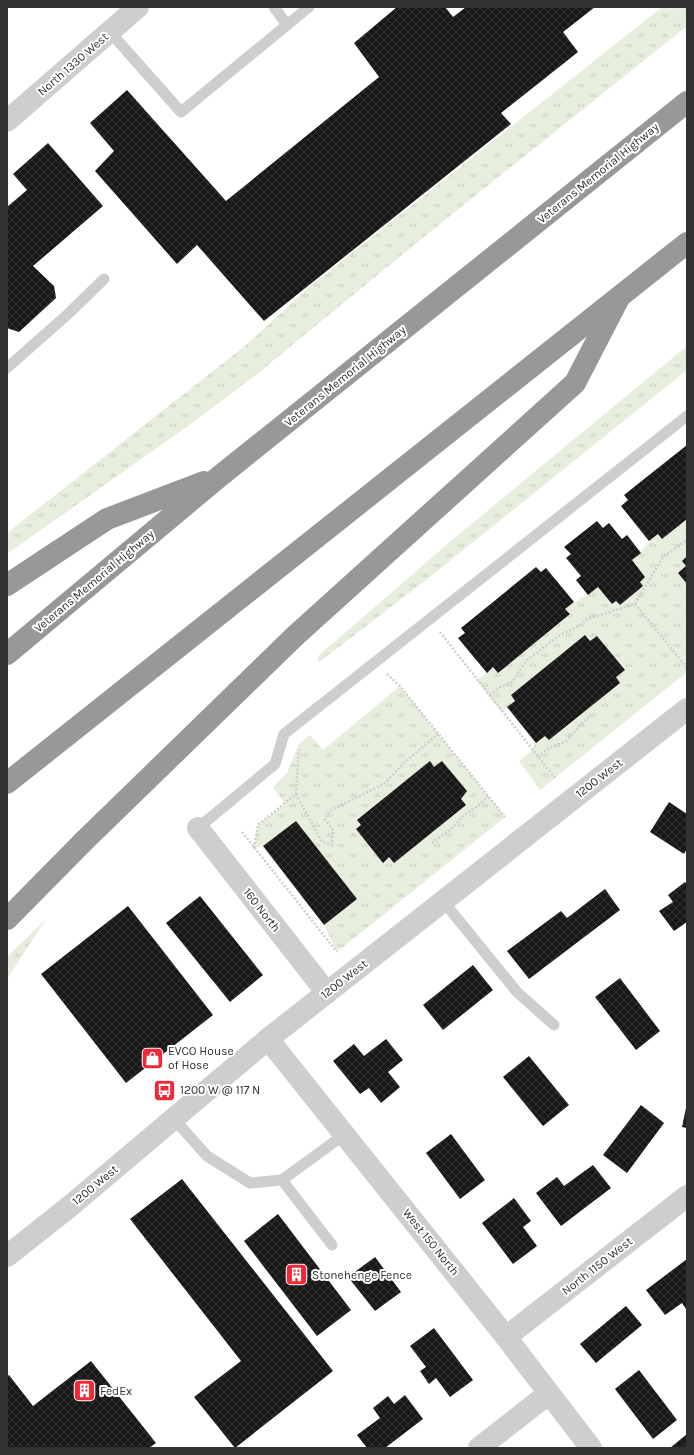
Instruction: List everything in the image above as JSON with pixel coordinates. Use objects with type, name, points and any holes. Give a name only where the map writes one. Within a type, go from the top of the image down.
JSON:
[{"type":"highway","name":"Veterans Memorial Highway","points":[[7,654],[220,476],[687,102]]},
{"type":"highway","points":[[7,783],[687,243]]},
{"type":"highway","points":[[7,919],[85,840],[294,636],[575,383],[618,298]]},
{"type":"highway","points":[[7,585],[107,519],[220,476]]},
{"type":"street","name":"North 1330 West","points":[[8,118],[138,7]]},
{"type":"street","name":"1200 West","points":[[7,1256],[69,1207],[268,1039],[687,708]]},
{"type":"street","name":"160 North","points":[[198,828],[327,993]]},
{"type":"street","name":"West 150 North","points":[[268,1039],[506,1337],[548,1394],[591,1448]]},
{"type":"street","name":"North 1150 West","points":[[506,1337],[687,1196]]},
{"type":"street","points":[[479,1448],[548,1394]]},
{"type":"lane","points":[[274,7],[287,24]]},
{"type":"lane","points":[[110,32],[180,112],[309,7]]},
{"type":"lane","points":[[7,368],[68,314],[104,279]]},
{"type":"lane","points":[[198,828],[275,764],[284,734],[687,416]]},
{"type":"lane","points":[[443,901],[517,992],[554,1025]]},
{"type":"lane","points":[[174,1119],[207,1156],[250,1183],[282,1180],[344,1134]]},
{"type":"lane","points":[[282,1180],[332,1245]]},
{"type":"path","points":[[490,695],[498,688],[512,682],[526,661],[560,635],[579,626],[587,619],[636,604],[663,557],[687,540]]},
{"type":"path","points":[[636,604],[687,668]]},
{"type":"path","points":[[433,636],[439,631],[555,778]]},
{"type":"path","points":[[381,678],[387,673],[400,686],[505,818]]},
{"type":"path","points":[[538,757],[547,749],[565,742],[591,714]]},
{"type":"path","points":[[299,744],[296,794],[322,842],[332,845],[333,830],[325,820],[329,810],[384,784],[405,762],[438,734]]},
{"type":"path","points":[[254,848],[258,825],[296,794]]},
{"type":"path","points":[[432,843],[452,828],[464,815],[478,806],[488,796]]},
{"type":"path","points":[[242,832],[337,952]]},
{"type":"green space","points":[[662,7],[687,7],[687,26],[420,240],[257,374],[188,426],[7,554],[7,533],[245,346],[308,288]]},
{"type":"green space","points":[[687,346],[687,370],[426,580],[318,663],[318,656],[457,536]]},
{"type":"green space","points":[[687,519],[687,556],[682,561],[686,566],[678,573],[687,584],[687,672],[540,790],[519,761],[545,736],[549,740],[620,683],[616,677],[625,670],[597,636],[590,641],[585,635],[511,695],[515,701],[501,712],[477,681],[493,667],[498,672],[569,613],[565,609],[598,587],[612,604],[616,601],[620,605],[643,586],[640,582],[645,577],[632,560],[658,534],[662,539]]},
{"type":"green space","points":[[400,686],[505,817],[337,952],[324,925],[357,899],[296,821],[263,846],[254,848],[258,825],[285,804],[273,787],[287,773],[299,744],[310,735],[323,750]]},
{"type":"green space","points":[[46,919],[7,979],[7,957]]},
{"type":"building","points":[[397,7],[445,7],[453,17],[466,7],[595,7],[563,32],[578,52],[501,113],[511,124],[264,321],[197,245],[177,264],[95,171],[114,151],[90,123],[127,90],[226,201],[379,77],[354,43]]},
{"type":"building","points":[[48,143],[103,206],[33,266],[54,286],[56,298],[19,332],[7,328],[7,207],[27,190],[13,174]]},
{"type":"building","points":[[687,445],[687,519],[662,539],[658,534],[649,541],[621,506],[628,500],[624,495]]},
{"type":"building","points":[[597,521],[603,528],[609,523],[622,539],[627,535],[641,553],[632,560],[645,577],[640,582],[643,586],[620,605],[616,601],[612,604],[598,587],[588,595],[576,580],[581,576],[566,558],[571,554],[564,547]]},
{"type":"building","points":[[687,556],[687,584],[678,573],[686,566],[682,561]]},
{"type":"building","points":[[536,567],[541,572],[546,568],[574,602],[565,609],[570,614],[498,673],[493,667],[487,673],[458,638],[465,633],[461,628]]},
{"type":"building","points":[[585,635],[590,641],[597,636],[625,670],[616,677],[620,683],[549,740],[545,736],[536,743],[507,707],[515,701],[511,695]]},
{"type":"building","points":[[430,761],[434,767],[442,761],[467,791],[461,799],[466,805],[394,863],[389,857],[383,863],[356,829],[361,825],[357,820]]},
{"type":"building","points":[[669,802],[687,814],[687,849],[684,854],[650,832]]},
{"type":"building","points":[[296,821],[357,899],[324,925],[263,846]]},
{"type":"building","points":[[685,882],[687,884],[687,922],[674,931],[659,911],[673,902],[668,895]]},
{"type":"building","points":[[605,889],[620,910],[529,979],[507,951],[561,911],[567,918]]},
{"type":"building","points":[[200,896],[263,975],[230,1002],[166,923]]},
{"type":"building","points":[[128,906],[213,1015],[126,1083],[41,974]]},
{"type":"building","points":[[473,965],[493,990],[443,1030],[423,1005]]},
{"type":"building","points":[[620,978],[660,1031],[636,1050],[595,997]]},
{"type":"building","points":[[386,1039],[403,1060],[388,1072],[400,1087],[381,1103],[369,1088],[360,1094],[333,1061],[354,1044],[364,1056]]},
{"type":"building","points":[[529,1056],[569,1105],[543,1126],[503,1077]]},
{"type":"building","points":[[641,1105],[664,1123],[627,1173],[603,1155]]},
{"type":"building","points":[[687,1108],[687,1128],[682,1127]]},
{"type":"building","points":[[451,1134],[485,1180],[460,1199],[426,1153]]},
{"type":"building","points":[[593,1165],[611,1188],[561,1226],[536,1193],[557,1177],[564,1186]]},
{"type":"building","points":[[182,1179],[333,1371],[235,1448],[194,1397],[241,1361],[130,1219]]},
{"type":"building","points":[[514,1198],[531,1221],[523,1227],[537,1246],[513,1264],[482,1223]]},
{"type":"building","name":"Stonehenge Fence","points":[[278,1214],[351,1310],[317,1336],[244,1241]]},
{"type":"building","name":"Stonehenge Fence","points":[[375,1257],[401,1292],[375,1311],[348,1277]]},
{"type":"building","points":[[687,1259],[687,1308],[686,1309],[682,1303],[665,1315],[646,1290]]},
{"type":"building","points":[[626,1306],[642,1325],[596,1363],[580,1344]]},
{"type":"building","points":[[434,1328],[473,1380],[450,1397],[436,1378],[429,1384],[420,1371],[426,1367],[410,1346]]},
{"type":"building","name":"FedEx","points":[[91,1361],[156,1443],[149,1448],[7,1448],[7,1376],[9,1375],[33,1406]]},
{"type":"building","points":[[639,1370],[677,1420],[653,1439],[615,1389]]},
{"type":"building","points":[[405,1395],[423,1419],[385,1448],[367,1448],[357,1435],[380,1418],[373,1408],[388,1396],[394,1404]]},
{"type":"building","points":[[687,1434],[687,1448],[670,1448]]},
{"type":"place","name":"EVCO House of Hose","points":[[153,1058]]},
{"type":"place","name":"1200 W @ 117 N","points":[[165,1090]]},
{"type":"place","name":"Stonehenge Fence","points":[[297,1275]]},
{"type":"place","name":"FedEx","points":[[84,1391]]}]
